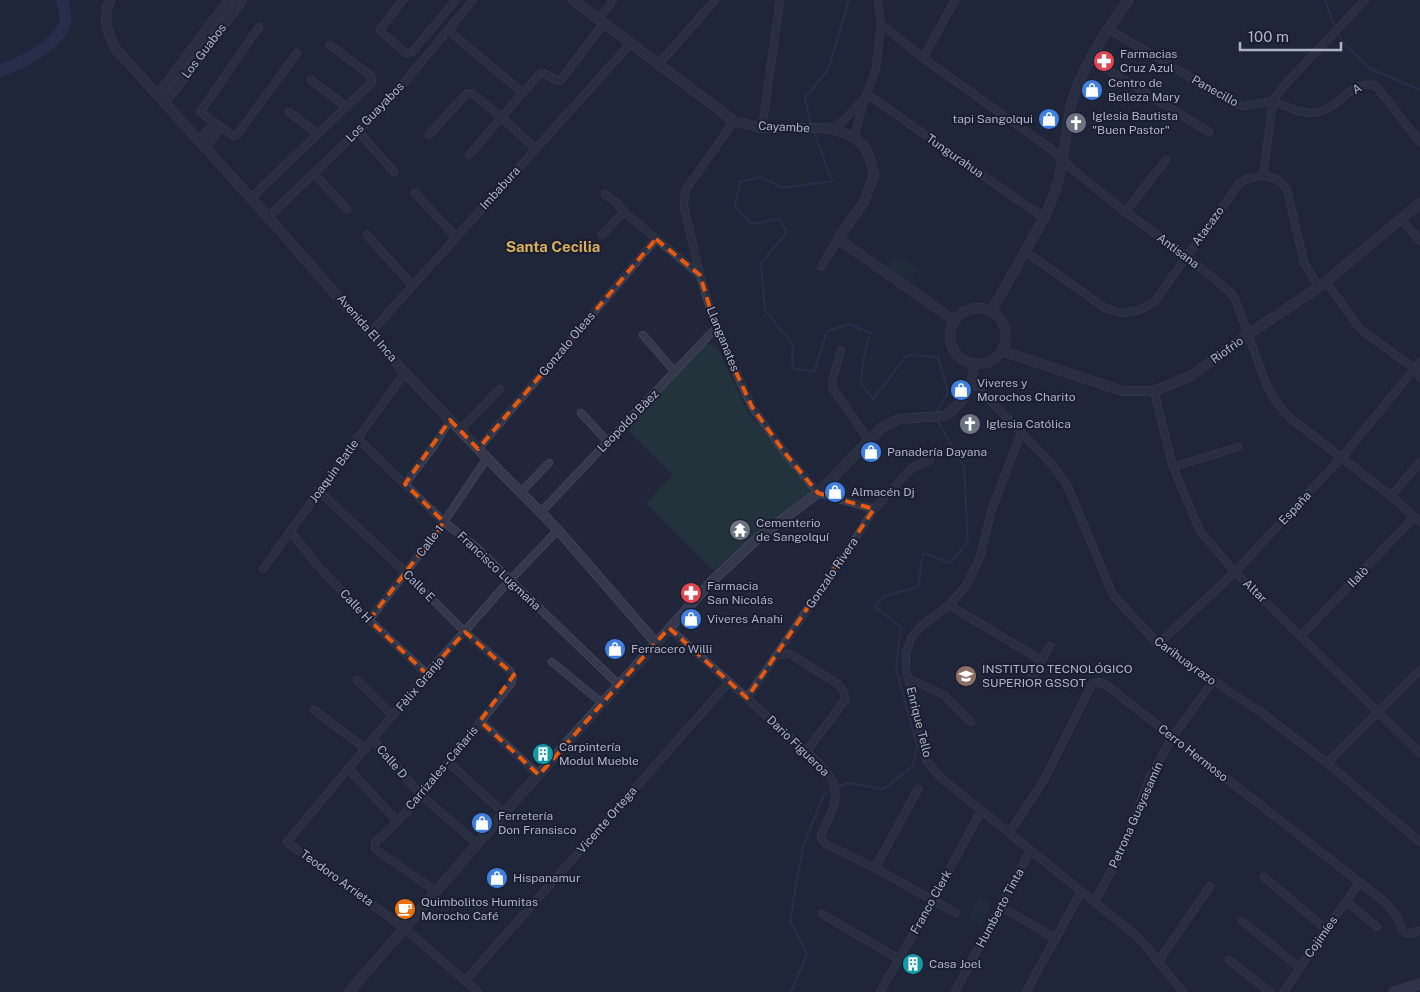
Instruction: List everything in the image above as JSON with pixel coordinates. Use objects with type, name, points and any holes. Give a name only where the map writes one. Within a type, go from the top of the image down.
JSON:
[{"type":"main road","points":[[1394,992],[1420,984]]},
{"type":"street","name":"Avenida El Inca","points":[[110,0],[105,22],[115,48],[268,217],[405,373],[558,530],[656,644]]},
{"type":"street","name":"Los Guabos","points":[[161,98],[228,0]]},
{"type":"street","name":"Los Guabos","points":[[161,98],[183,79],[242,0]]},
{"type":"street","points":[[403,0],[380,29],[381,32],[406,53],[412,52],[456,0]]},
{"type":"street","name":"Los Guayabos","points":[[268,217],[387,103],[473,0]]},
{"type":"street","name":"Cayambe","points":[[574,0],[734,121],[762,128],[829,129],[854,136]]},
{"type":"street","points":[[469,156],[540,73],[547,73],[560,81],[602,21],[613,0]]},
{"type":"street","points":[[659,64],[714,0]]},
{"type":"street","points":[[762,128],[780,0]]},
{"type":"street","points":[[821,266],[864,202],[874,175],[866,150],[854,136],[876,68],[881,24],[878,0]]},
{"type":"street","points":[[923,58],[955,0]]},
{"type":"street","points":[[992,312],[1026,252],[1054,195],[1060,174],[1071,104],[1090,59],[1108,29],[1130,0]]},
{"type":"street","points":[[1365,0],[1282,88],[1273,101],[1263,175],[1277,179],[1287,189],[1304,263],[1364,332],[1415,369],[1420,378]]},
{"type":"street","points":[[445,14],[455,22]]},
{"type":"street","name":"Antisana","points":[[881,24],[923,58],[1050,149],[1125,212],[1186,256],[1233,296],[1249,334],[1267,386],[1275,400],[1289,417],[1391,496],[1417,520]]},
{"type":"street","points":[[259,27],[200,110],[200,113],[234,136],[237,135],[297,53]]},
{"type":"street","name":"Panecillo","points":[[1108,29],[1234,103],[1243,106],[1273,101]]},
{"type":"street","points":[[448,30],[522,92]]},
{"type":"street","name":"Imbabura","points":[[370,332],[630,44]]},
{"type":"street","points":[[251,198],[372,82],[371,76],[330,45]]},
{"type":"street","points":[[1090,59],[1209,132]]},
{"type":"street","points":[[311,80],[347,107]]},
{"type":"street","name":"A","points":[[1273,101],[1302,112],[1320,112],[1361,85],[1373,85],[1376,86],[1420,142]]},
{"type":"street","points":[[429,135],[466,94],[472,93],[502,117],[536,149]]},
{"type":"street","points":[[829,129],[857,107],[867,94]]},
{"type":"street","name":"Tungurahua","points":[[867,94],[1044,218]]},
{"type":"street","points":[[289,112],[318,134]]},
{"type":"street","name":"Llanganates","points":[[734,121],[685,191],[684,207],[700,275],[716,328],[752,407],[785,453],[818,493]]},
{"type":"street","points":[[199,141],[214,122]]},
{"type":"street","points":[[206,148],[221,127]]},
{"type":"street","points":[[358,131],[394,172]]},
{"type":"street","points":[[1125,212],[1166,160]]},
{"type":"street","points":[[314,174],[347,208]]},
{"type":"street","name":"Atacazo","points":[[1026,252],[1105,308],[1122,313],[1136,311],[1154,301],[1239,184],[1246,178],[1263,175]]},
{"type":"street","points":[[415,193],[456,237]]},
{"type":"street","points":[[605,194],[700,275]]},
{"type":"street","name":"Riofrìo","points":[[1002,351],[1122,391],[1154,390],[1191,376],[1323,284],[1420,204]]},
{"type":"street","points":[[602,235],[624,212]]},
{"type":"street","points":[[1401,219],[1420,242]]},
{"type":"street","points":[[367,235],[412,285]]},
{"type":"street","name":"Gonzalo Oleas","points":[[478,448],[656,239]]},
{"type":"street","points":[[838,239],[955,321]]},
{"type":"street","points":[[976,309],[992,312],[1004,325],[1006,342],[1002,351],[990,362],[974,364],[967,362],[955,351],[952,344],[950,336],[955,321],[968,311],[976,309]]},
{"type":"street","name":"Leopoldo Bàez","points":[[540,513],[716,328]]},
{"type":"street","points":[[643,335],[675,372]]},
{"type":"street","points":[[841,350],[832,382],[833,389],[869,440]]},
{"type":"street","name":"España","points":[[1158,644],[1235,572],[1342,457],[1420,362]]},
{"type":"street","points":[[349,992],[504,813],[711,582],[758,538],[818,493],[881,428],[899,419],[944,416],[950,413],[957,406],[972,382],[974,364]]},
{"type":"street","name":"Joaquìn Batle","points":[[263,569],[405,373]]},
{"type":"street","name":"Carihuayrazo","points":[[972,382],[1058,472],[1068,487],[1113,594],[1158,644],[1262,713],[1326,763],[1420,842]]},
{"type":"street","points":[[460,430],[500,389]]},
{"type":"street","name":"Altar","points":[[1154,390],[1173,467],[1200,532],[1235,572],[1420,753]]},
{"type":"street","points":[[580,413],[608,442]]},
{"type":"street","points":[[405,484],[435,444],[450,420]]},
{"type":"street","name":"Enrique Tello","points":[[1021,433],[992,509],[980,557],[966,586],[949,605],[919,628],[912,637],[906,652],[906,669],[926,760],[940,777],[1139,938],[1183,992]]},
{"type":"street","name":"Francisco Lugmaña","points":[[357,438],[444,522],[476,546],[618,684]]},
{"type":"street","points":[[1173,467],[1238,447]]},
{"type":"street","name":"Calle 1","points":[[369,620],[444,522],[486,458]]},
{"type":"street","name":"Gonzalo Rivera","points":[[747,698],[874,509],[912,468],[930,460]]},
{"type":"street","points":[[1391,496],[1420,462]]},
{"type":"street","points":[[520,492],[549,463]]},
{"type":"street","name":"Calle E","points":[[319,491],[465,632],[510,671],[513,676],[511,684]]},
{"type":"street","points":[[818,493],[874,509]]},
{"type":"street","name":"Ilalò","points":[[1301,636],[1417,520]]},
{"type":"street","name":"Fèlix Granja","points":[[287,842],[427,674],[510,580],[558,530]]},
{"type":"street","name":"Calle H","points":[[290,531],[320,568],[369,620],[427,674]]},
{"type":"street","points":[[949,605],[1041,660]]},
{"type":"street","name":"Dario Figueroa","points":[[669,628],[806,752],[832,779],[835,796],[833,811],[821,838],[826,844],[876,868],[956,914]]},
{"type":"street","points":[[1031,678],[1050,646]]},
{"type":"street","points":[[777,655],[790,654],[838,684],[846,695],[845,700],[806,752]]},
{"type":"street","points":[[552,662],[602,703]]},
{"type":"street","points":[[1326,763],[1420,670]]},
{"type":"street","points":[[908,678],[944,694],[971,722]]},
{"type":"street","points":[[357,680],[393,716]]},
{"type":"street","name":"Petrona Guayasamín","points":[[1095,901],[1121,853],[1150,779],[1172,738],[1213,681]]},
{"type":"street","name":"Vicente Ortega","points":[[464,981],[729,682]]},
{"type":"street","name":"Cerro Hermoso","points":[[1008,833],[1044,780],[1094,683],[1098,682],[1106,685],[1385,902],[1396,915],[1402,930],[1406,933],[1420,930]]},
{"type":"street","name":"Carrizales - Cañaris","points":[[436,891],[376,850],[375,843],[449,763],[480,721],[511,684]]},
{"type":"street","points":[[314,710],[366,749]]},
{"type":"street","points":[[480,721],[539,774]]},
{"type":"street","name":"Calle D","points":[[373,740],[421,795],[477,844]]},
{"type":"street","points":[[449,763],[504,813]]},
{"type":"street","points":[[348,768],[397,821]]},
{"type":"street","points":[[876,868],[918,789]]},
{"type":"street","name":"Franco Clerk","points":[[880,992],[982,811]]},
{"type":"street","name":"Teodoro Arrieta","points":[[287,842],[404,928],[478,992]]},
{"type":"street","name":"Humberto Tinta","points":[[955,992],[1030,851]]},
{"type":"street","points":[[1264,877],[1326,929]]},
{"type":"street","name":"Cojimíes","points":[[1284,992],[1360,882]]},
{"type":"street","points":[[1158,962],[1210,886]]},
{"type":"street","points":[[1026,992],[1081,892]]},
{"type":"street","points":[[1346,901],[1377,927]]},
{"type":"street","points":[[1000,906],[1056,939]]},
{"type":"street","points":[[822,914],[899,959]]},
{"type":"street","points":[[1242,921],[1300,968]]},
{"type":"street","points":[[1229,960],[1270,992]]},
{"type":"highlighted area","points":[[656,239],[700,275],[716,328],[752,407],[785,453],[818,493],[874,509],[747,698],[669,628],[539,775],[480,721],[514,675],[465,632],[427,674],[369,620],[444,522],[405,484],[450,420],[478,449]]},
{"type":"shaded area","points":[[895,254],[917,269],[909,282],[886,266]]},
{"type":"shaded area","points":[[707,344],[718,348],[746,409],[811,492],[763,528],[714,571],[646,503],[673,475],[626,428]]},
{"type":"shaded area","points":[[980,897],[991,904],[980,923],[969,916]]},
{"type":"waterway","points":[[0,71],[37,53],[61,31],[65,23],[62,0]]},
{"type":"waterway","points":[[811,125],[805,98],[828,70],[849,0]]},
{"type":"waterway","points":[[1325,0],[1336,29]]},
{"type":"waterway","points":[[1338,33],[1343,43],[1371,69],[1420,90]]},
{"type":"waterway","points":[[814,132],[832,181],[783,188],[760,177],[740,182],[735,206],[751,224],[779,219],[787,232],[761,263],[765,310],[793,345],[792,368],[814,372],[827,331],[849,324],[870,333],[863,360],[861,383],[873,399],[907,355],[938,357],[948,392],[935,414]]},
{"type":"waterway","points":[[837,788],[847,783],[884,789],[913,766],[917,746],[896,668],[901,627],[875,607],[884,596],[918,587],[923,553],[950,563],[968,542],[964,467],[937,420]]},
{"type":"waterway","points":[[791,992],[807,954],[790,921],[803,846],[824,795],[833,790]]},
{"type":"place","name":"Farmacias Cruz Azul","points":[[1104,61]]},
{"type":"place","name":"Centro de Belleza Mary","points":[[1092,90]]},
{"type":"place","name":"tapi Sangolqui","points":[[1049,119]]},
{"type":"place","name":"Iglesia Bautista \"Buen Pastor\"","points":[[1076,123]]},
{"type":"place","name":"Viveres y Morochos Charito","points":[[961,390]]},
{"type":"place","name":"Iglesia Católica","points":[[970,424]]},
{"type":"place","name":"Panadería Dayana","points":[[871,452]]},
{"type":"place","name":"Almacén Dj","points":[[835,492]]},
{"type":"place","name":"Cementerio de Sangolquí","points":[[740,530]]},
{"type":"place","name":"Farmacia San Nicolás","points":[[691,593]]},
{"type":"place","name":"Viveres Anahi","points":[[691,619]]},
{"type":"place","name":"Ferracero Willi","points":[[615,649]]},
{"type":"place","name":"INSTITUTO TECNOLÓGICO SUPERIOR GSSOT","points":[[966,676]]},
{"type":"place","name":"Carpintería Modul Mueble","points":[[543,754]]},
{"type":"place","name":"Ferretería Don Fransisco","points":[[482,823]]},
{"type":"place","name":"Hispanamur","points":[[497,878]]},
{"type":"place","name":"Quimbolitos Humitas Morocho Café","points":[[405,909]]},
{"type":"place","name":"Casa Joel","points":[[913,964]]},
{"type":"district","name":"Santa Cecilia","points":[[553,247]]}]
